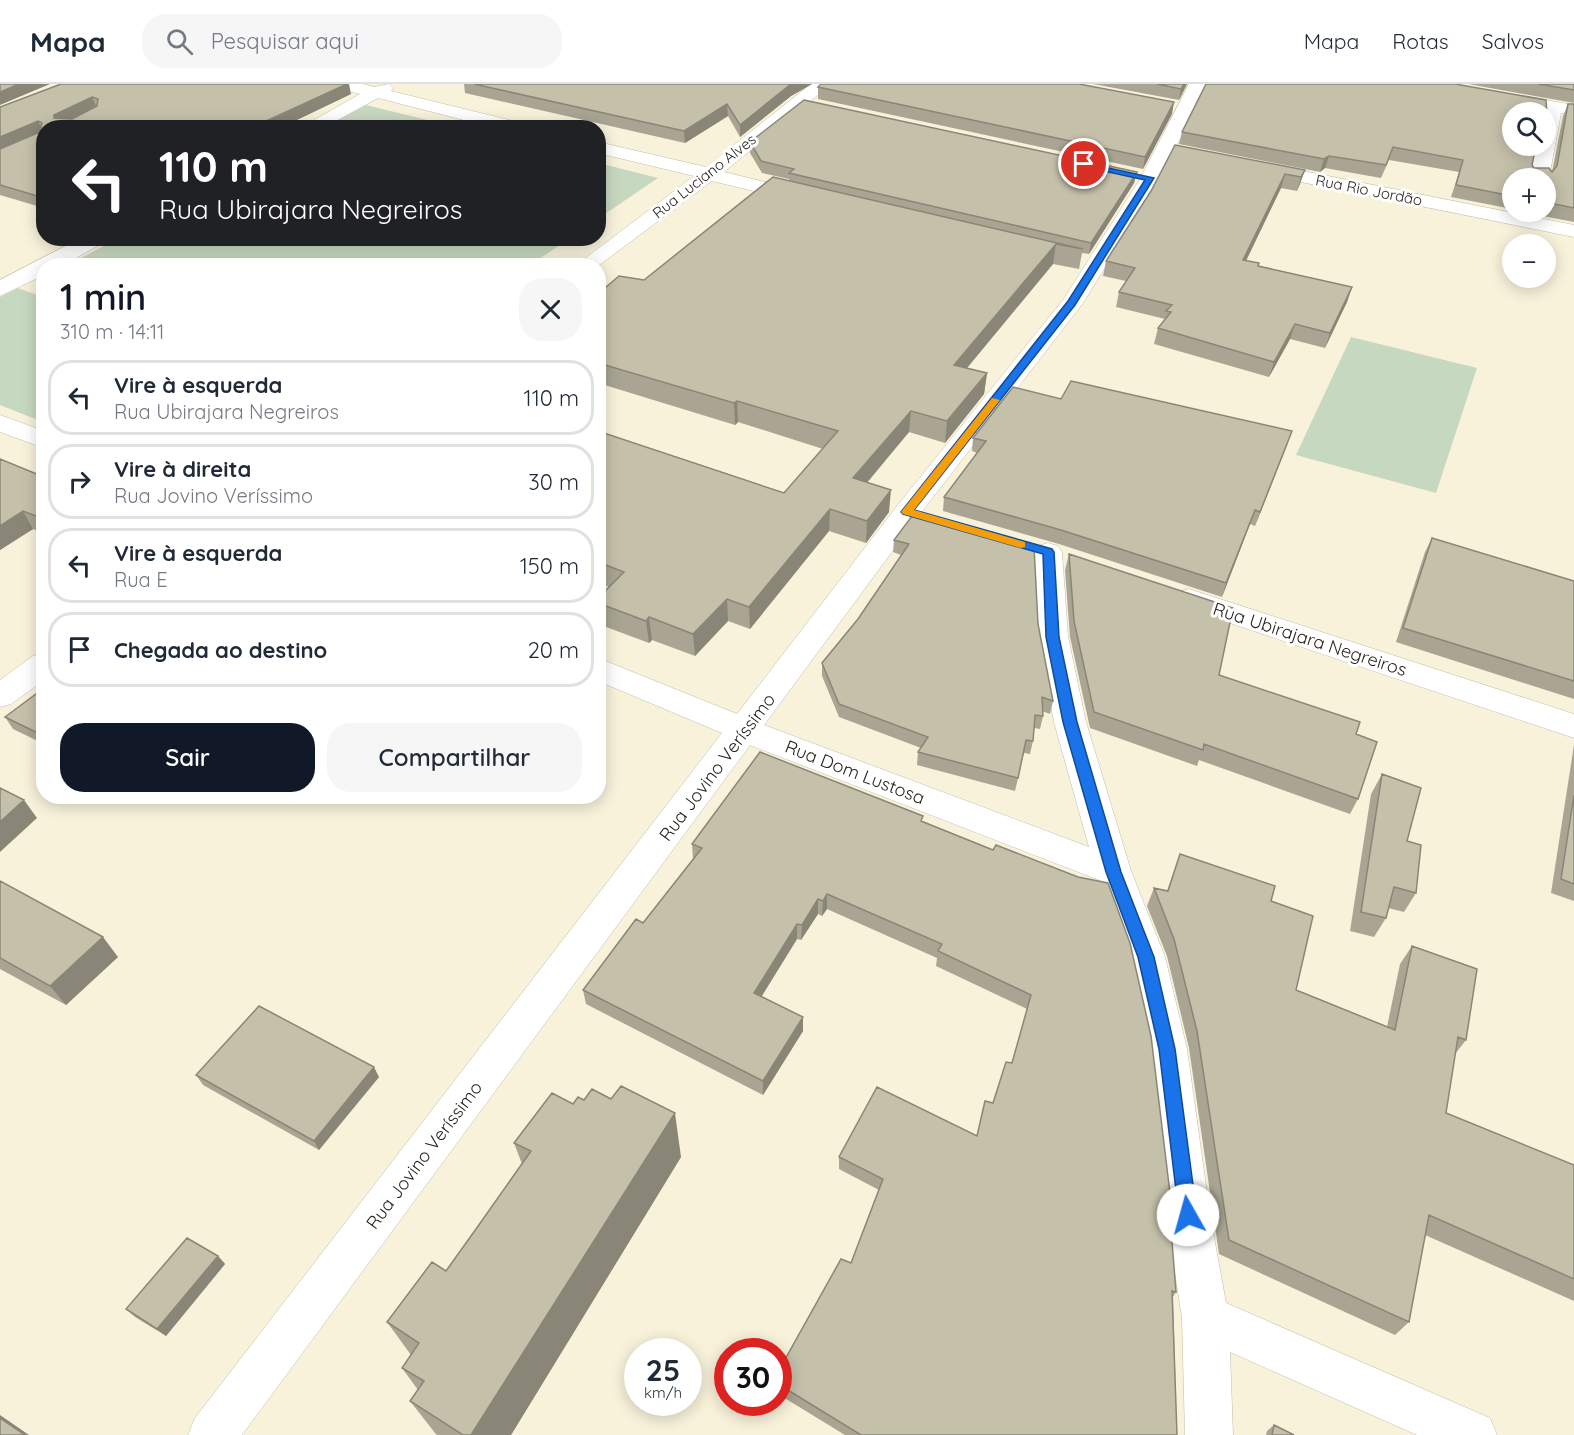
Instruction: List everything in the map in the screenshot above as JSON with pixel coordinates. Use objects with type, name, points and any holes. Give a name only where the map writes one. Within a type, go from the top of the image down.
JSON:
[{"type":"street","points":[[342,84],[487,120]]},
{"type":"street","points":[[324,120],[394,84]]},
{"type":"street","name":"Rua Luciano Alves","points":[[596,258],[709,174],[822,84]]},
{"type":"street","points":[[1426,84],[1530,102]]},
{"type":"street","name":"Rua Jovino Veríssimo","points":[[212,1435],[907,512],[1072,303],[1085,262],[1139,176],[1176,151],[1182,99]]},
{"type":"street","points":[[798,102],[820,107]]},
{"type":"street","points":[[1556,107],[1574,110]]},
{"type":"street","points":[[606,149],[823,201]]},
{"type":"street","name":"Rua Rio Jordão","points":[[1245,165],[1502,212]]},
{"type":"street","name":"Rua Rio Jordão","points":[[1546,222],[1574,231]]},
{"type":"street","points":[[59,258],[82,246]]},
{"type":"street","points":[[9,285],[36,270]]},
{"type":"street","points":[[9,285],[36,288]]},
{"type":"street","points":[[0,423],[36,437]]},
{"type":"street","points":[[907,512],[939,521]]},
{"type":"street","points":[[1049,552],[1053,637],[1070,722],[1113,872],[1146,957],[1167,1049],[1188,1215],[1205,1318],[1209,1435]]},
{"type":"street","name":"Rua Ubirajara Negreiros","points":[[1161,590],[1574,726]]},
{"type":"street","points":[[0,696],[36,670]]},
{"type":"street","name":"Rua Dom Lustosa","points":[[606,672],[745,730],[1113,872]]},
{"type":"street","points":[[1205,1318],[1473,1435]]},
{"type":"green space","points":[[366,105],[427,120],[338,120]]},
{"type":"green space","points":[[606,165],[658,178],[606,213]]},
{"type":"green space","points":[[104,246],[558,246],[540,258],[81,258]]},
{"type":"green space","points":[[18,288],[36,294],[36,419],[0,405],[0,297]]},
{"type":"green space","points":[[1351,337],[1477,368],[1436,493],[1296,455]]},
{"type":"building","points":[[0,84],[19,84],[0,92]]},
{"type":"building","points":[[61,84],[347,84],[268,120],[36,120],[0,137],[0,107]],"holes":[[[92,97],[98,99],[97,106],[72,119],[54,118],[54,115]]]},
{"type":"building","points":[[474,84],[791,84],[740,125],[727,104],[684,131]]},
{"type":"building","points":[[821,84],[1079,84],[1174,102],[1145,157],[818,87]]},
{"type":"building","points":[[1157,84],[1184,84],[1181,89]]},
{"type":"building","points":[[1206,84],[1455,84],[1546,100],[1546,102],[1502,102],[1502,156],[1534,156],[1532,165],[1534,168],[1502,168],[1502,194],[1456,185],[1463,160],[1393,147],[1386,165],[1329,156],[1324,159],[1182,132]]},
{"type":"building","points":[[1538,84],[1574,84],[1574,90]]},
{"type":"building","points":[[804,100],[1137,172],[1091,243],[789,173],[794,169],[761,161],[750,142]]},
{"type":"building","points":[[1568,104],[1574,104],[1574,208],[1556,204],[1555,168]]},
{"type":"building","points":[[36,134],[36,196],[0,185],[0,149]]},
{"type":"building","points":[[1175,145],[1305,170],[1301,177],[1285,174],[1243,260],[1259,263],[1258,266],[1352,287],[1330,333],[1295,324],[1274,362],[1158,328],[1171,312],[1166,311],[1172,305],[1119,292],[1135,268],[1106,261],[1151,191]]},
{"type":"building","points":[[773,177],[1083,249],[1056,244],[954,365],[987,373],[947,421],[911,411],[853,478],[891,490],[867,521],[830,509],[749,607],[727,599],[693,634],[649,617],[646,621],[606,606],[606,590],[624,572],[606,565],[606,434],[784,493],[838,431],[606,365],[606,287],[619,276],[644,280]]},
{"type":"building","points":[[1071,381],[1292,431],[1260,512],[1255,510],[1226,583],[1061,530],[944,497],[986,441],[973,438],[1013,387],[1061,399]]},
{"type":"building","points":[[0,459],[36,474],[36,516],[23,511],[0,526]]},
{"type":"building","points":[[915,512],[1034,546],[1038,624],[1053,701],[1042,697],[1043,716],[1035,715],[1033,741],[1026,740],[1018,778],[918,752],[928,737],[839,704],[822,663],[858,619],[909,544],[894,540]]},
{"type":"building","points":[[1432,538],[1574,581],[1574,681],[1403,628]]},
{"type":"building","points":[[1069,554],[1233,608],[1219,675],[1360,722],[1356,734],[1377,742],[1358,799],[1204,744],[1203,750],[1094,712],[1074,621]]},
{"type":"building","points":[[36,694],[36,732],[5,717]]},
{"type":"building","points":[[760,752],[923,816],[921,821],[993,850],[996,845],[1078,877],[1108,883],[1130,943],[1151,1036],[1173,1218],[1170,1216],[1176,1292],[1172,1291],[1177,1435],[861,1435],[792,1393],[792,1347],[841,1259],[851,1263],[883,1179],[839,1157],[877,1087],[977,1136],[985,1101],[993,1103],[1006,1062],[1012,1063],[1031,995],[938,951],[942,944],[827,894],[823,901],[818,899],[802,925],[797,924],[754,993],[803,1017],[763,1081],[583,990],[636,919],[643,923],[702,848],[692,844]]},
{"type":"building","points":[[1382,774],[1421,788],[1407,841],[1421,845],[1416,893],[1394,887],[1386,918],[1361,912]]},
{"type":"building","points":[[0,788],[24,800],[0,822]]},
{"type":"building","points":[[1574,795],[1574,884],[1561,879]]},
{"type":"building","points":[[1180,854],[1275,886],[1271,901],[1313,916],[1296,990],[1395,1030],[1412,946],[1477,969],[1466,1040],[1458,1037],[1446,1113],[1574,1165],[1574,1279],[1429,1215],[1409,1322],[1229,1240],[1197,1031],[1174,939],[1154,888],[1168,891]]},
{"type":"building","points":[[0,881],[103,937],[50,986],[0,958]]},
{"type":"building","points":[[259,1006],[374,1067],[314,1141],[196,1075]]},
{"type":"building","points":[[621,1086],[675,1113],[471,1435],[463,1435],[410,1401],[424,1381],[402,1368],[419,1343],[387,1322],[432,1262],[446,1271],[531,1151],[514,1143],[552,1093],[573,1104],[578,1097],[584,1100],[592,1089],[611,1099]]},
{"type":"building","points":[[187,1238],[218,1256],[157,1329],[126,1309]]},
{"type":"building","points":[[0,1418],[25,1435],[0,1435]]},
{"type":"building","points":[[1274,1425],[1294,1435],[1272,1435]]},
{"type":"slow traffic","points":[[995,400],[907,512],[1021,544]]},
{"type":"route","points":[[1084,164],[1150,178],[1072,303],[907,512],[1048,552],[1053,637],[1070,722],[1113,872],[1146,957],[1167,1049],[1188,1215]]}]
